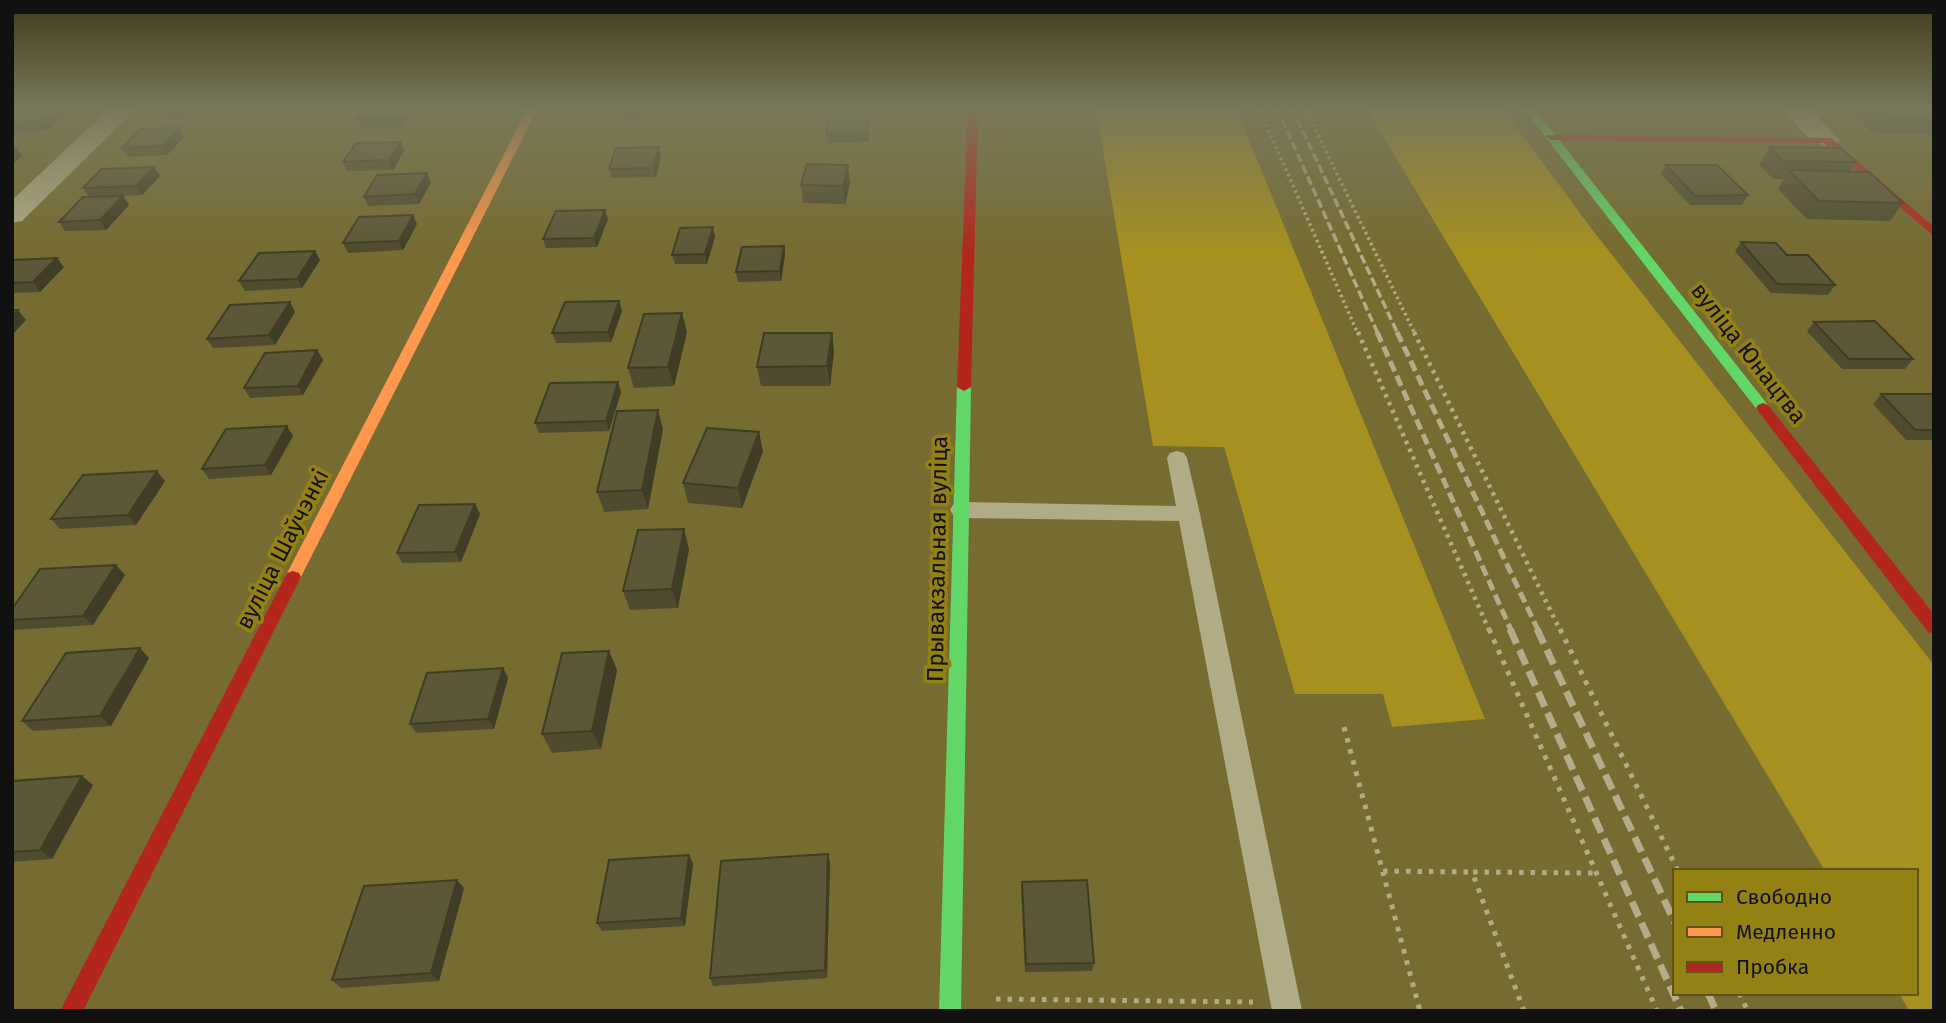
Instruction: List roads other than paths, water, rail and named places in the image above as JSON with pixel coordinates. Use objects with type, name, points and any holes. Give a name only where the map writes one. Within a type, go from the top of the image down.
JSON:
[{"type":"street","points":[[12,215],[75,156]]},
{"type":"street","name":"вуліца Шаўчэнкі","points":[[71,1011],[509,156]]},
{"type":"street","name":"Прывакзальная вуліца","points":[[950,1005],[960,510],[971,156]]},
{"type":"street","name":"вуліца Юнацтва","points":[[1566,156],[1934,627]]},
{"type":"street","points":[[1846,156],[1934,233]]},
{"type":"lane","points":[[1177,458],[1286,1007]]},
{"type":"lane","points":[[960,510],[1189,514]]},
{"type":"railway","points":[[1298,156],[1378,334]]},
{"type":"railway","points":[[1314,156],[1398,334]]},
{"type":"railway","points":[[1377,332],[1511,630]]},
{"type":"railway","points":[[1397,332],[1538,630]]},
{"type":"railway","points":[[1510,629],[1673,993]]},
{"type":"railway","points":[[1537,629],[1673,919]]},
{"type":"railway","points":[[1674,995],[1681,1011]]},
{"type":"railway","points":[[1709,995],[1716,1011]]}]
